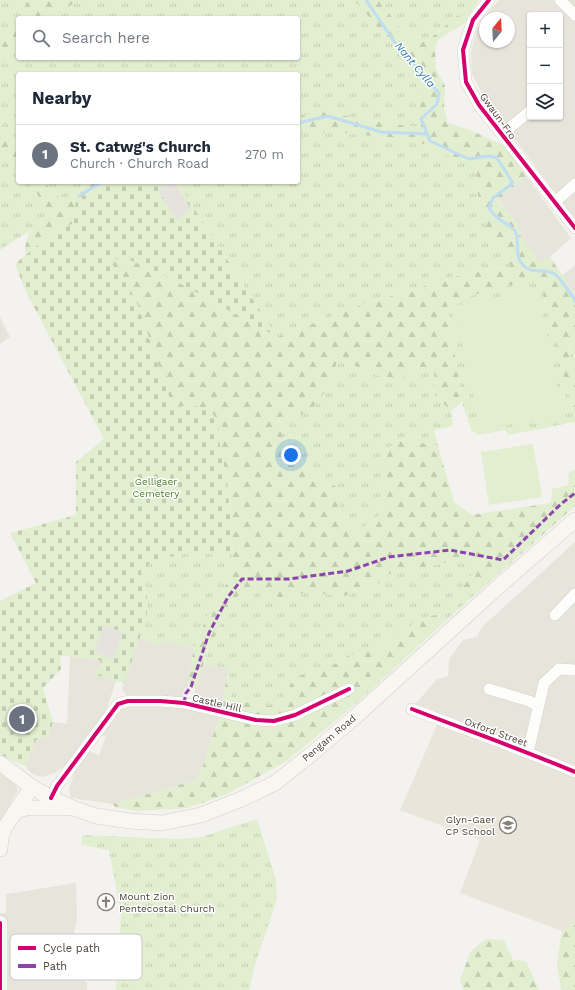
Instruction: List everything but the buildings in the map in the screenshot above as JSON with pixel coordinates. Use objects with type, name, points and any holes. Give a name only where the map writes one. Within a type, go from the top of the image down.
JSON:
[{"type":"main road","name":"Pengam Road","points":[[0,763],[32,787],[73,808],[96,816],[130,821],[162,823],[201,815],[244,798],[275,782],[355,717],[499,586],[575,520]]},
{"type":"main road","points":[[0,841],[5,827],[32,787]]},
{"type":"main road","points":[[15,811],[26,808],[73,808]]},
{"type":"main road","points":[[0,923],[0,990]]},
{"type":"street","name":"Gwaun-Fro","points":[[489,0],[473,20],[463,50],[466,82],[479,105],[575,228]]},
{"type":"street","points":[[560,0],[575,15]]},
{"type":"street","points":[[502,134],[527,113]]},
{"type":"street","points":[[555,202],[575,184]]},
{"type":"street","points":[[555,615],[575,594]]},
{"type":"street","points":[[528,752],[544,683],[560,669],[575,670]]},
{"type":"street","name":"Castle Hill","points":[[51,798],[57,786],[118,704],[160,700],[184,703],[256,720],[274,722],[295,715],[349,689]]},
{"type":"street","points":[[489,689],[529,701],[538,706]]},
{"type":"street","name":"Oxford Street","points":[[412,709],[480,736],[528,752],[575,772]]},
{"type":"shaded area","points":[[499,0],[575,0],[575,219],[485,99],[472,74],[471,52],[479,26],[479,48],[515,48],[515,12],[488,12]]},
{"type":"shaded area","points":[[526,176],[571,238],[540,264],[520,235],[517,224],[498,199]]},
{"type":"shaded area","points":[[168,184],[175,184],[191,209],[176,219],[158,190]]},
{"type":"shaded area","points":[[575,265],[575,294],[562,275]]},
{"type":"shaded area","points":[[0,317],[10,337],[0,344]]},
{"type":"shaded area","points":[[575,542],[575,777],[546,765],[520,758],[437,725],[404,710],[417,702],[437,679],[448,676],[449,659],[463,640],[477,637],[482,627]]},
{"type":"shaded area","points":[[104,625],[123,632],[113,659],[94,652]]},
{"type":"shaded area","points":[[139,637],[160,646],[162,641],[194,648],[187,689],[185,688],[181,698],[128,696],[122,689]]},
{"type":"shaded area","points":[[70,656],[101,661],[100,668],[106,675],[107,681],[116,681],[107,708],[93,734],[72,761],[54,773],[43,777],[37,776],[31,773],[25,766],[36,740],[48,736],[53,722],[67,724]]},
{"type":"shaded area","points":[[204,664],[228,669],[222,704],[193,699],[197,679]]},
{"type":"shaded area","points":[[127,706],[171,706],[220,718],[207,750],[204,764],[196,780],[113,804],[71,798],[69,789],[76,767],[88,751],[99,755],[106,737],[100,734],[119,710]]},
{"type":"shaded area","name":"Glyn-Gaer CP School","points":[[437,725],[520,758],[546,765],[575,777],[575,936],[460,893],[480,840],[400,810]]},
{"type":"shaded area","points":[[0,771],[15,783],[18,790],[0,822]]},
{"type":"shaded area","points":[[76,883],[77,920],[74,934],[10,934],[10,980],[80,980],[87,982],[87,990],[0,990],[0,913],[6,913],[6,894]]},
{"type":"green space","points":[[0,0],[28,0],[21,16],[16,16],[16,32],[15,31],[0,48]]},
{"type":"green space","points":[[28,0],[79,0],[54,16],[21,15]]},
{"type":"green space","points":[[79,0],[350,0],[358,4],[428,87],[416,104],[421,127],[322,112],[300,117],[300,72],[16,72],[16,147],[8,137],[0,121],[0,59],[16,41],[16,60],[300,60],[300,16],[54,16]]},
{"type":"green space","points":[[350,0],[381,0],[403,32],[418,44],[432,37],[463,11],[470,14],[465,23],[439,39],[435,47],[436,69],[445,86],[444,109],[448,123],[470,130],[505,146],[526,176],[498,200],[517,224],[520,235],[540,263],[550,257],[575,294],[575,346],[571,342],[570,361],[575,383],[575,410],[572,410],[541,285],[530,280],[447,302],[462,402],[451,411],[435,395],[434,370],[416,366],[395,382],[338,359],[327,389],[308,413],[279,417],[283,438],[316,477],[343,490],[338,519],[359,531],[381,514],[384,487],[380,455],[401,439],[438,446],[454,502],[472,515],[551,503],[552,489],[568,485],[569,472],[575,470],[575,506],[478,592],[470,595],[463,586],[474,572],[478,561],[470,558],[389,574],[379,583],[345,596],[307,592],[283,599],[255,591],[238,596],[222,622],[207,652],[196,688],[187,686],[194,648],[207,617],[226,585],[233,554],[227,480],[220,447],[218,420],[189,405],[173,408],[137,303],[105,258],[130,260],[165,275],[277,337],[362,305],[458,276],[511,266],[486,226],[478,195],[476,163],[437,153],[429,146],[410,140],[344,133],[300,132],[300,117],[322,112],[421,127],[416,104],[428,87],[358,4]]},
{"type":"green space","points":[[381,0],[479,0],[470,14],[463,11],[432,37],[418,44],[403,32]]},
{"type":"green space","points":[[11,31],[15,31],[16,41],[0,59],[0,48]]},
{"type":"green space","points":[[0,121],[8,137],[16,147],[16,170],[0,153]]},
{"type":"green space","points":[[300,132],[344,133],[410,140],[429,146],[437,153],[476,163],[478,195],[486,226],[511,266],[458,276],[362,305],[277,337],[178,184],[300,184]]},
{"type":"green space","points":[[0,153],[16,170],[16,184],[29,184],[48,209],[40,224],[0,250]]},
{"type":"green space","points":[[29,184],[46,184],[60,199],[71,196],[86,184],[105,184],[76,201],[72,224],[25,255],[29,231],[40,224],[48,209]]},
{"type":"green space","points":[[46,184],[86,184],[71,196],[60,199]]},
{"type":"green space","name":"Gelligaer Cemetery","points":[[105,184],[178,184],[277,337],[165,275],[130,260],[105,258],[122,274],[137,303],[173,408],[189,405],[208,409],[218,420],[220,447],[227,480],[233,554],[182,554],[151,562],[141,572],[147,597],[147,617],[124,683],[107,681],[106,675],[95,677],[95,670],[100,668],[101,661],[70,656],[60,656],[61,669],[43,688],[53,722],[48,736],[36,740],[25,766],[6,758],[0,753],[0,601],[36,583],[10,533],[76,515],[76,462],[104,439],[26,292],[15,264],[52,233],[72,224],[76,201]]},
{"type":"green space","points":[[530,280],[541,285],[572,410],[575,410],[575,422],[508,435],[506,430],[478,435],[471,430],[462,402],[447,302]]},
{"type":"green space","points":[[537,289],[563,413],[481,431],[454,306]]},
{"type":"green space","points":[[571,341],[575,346],[575,383],[570,361]]},
{"type":"green space","points":[[338,359],[394,382],[416,366],[434,370],[435,395],[451,411],[453,426],[434,430],[438,446],[401,439],[380,455],[384,487],[381,514],[359,531],[338,519],[343,490],[316,477],[283,438],[279,417],[308,413],[327,389]]},
{"type":"green space","points":[[533,444],[542,497],[489,505],[481,452]]},
{"type":"green space","points":[[182,554],[233,554],[226,585],[207,617],[194,648],[162,641],[160,646],[139,637],[147,617],[147,597],[141,572],[151,562]]},
{"type":"green space","points":[[470,558],[478,561],[474,572],[463,586],[470,594],[478,592],[441,625],[437,615],[428,617],[409,627],[384,646],[347,656],[322,672],[296,676],[277,706],[258,705],[231,699],[230,690],[226,682],[228,669],[204,664],[214,637],[238,596],[255,591],[283,599],[307,592],[345,596],[379,583],[389,574]]},
{"type":"green space","points":[[437,615],[441,625],[360,700],[287,761],[227,794],[188,808],[137,811],[115,807],[113,804],[196,780],[204,764],[207,750],[220,718],[226,682],[230,690],[231,699],[258,705],[277,706],[296,676],[322,672],[347,656],[384,646],[409,627],[428,616]]},
{"type":"green space","points":[[257,819],[276,880],[277,899],[254,968],[249,990],[116,990],[117,980],[142,980],[142,934],[120,934],[121,915],[109,850],[81,845],[82,835],[177,839],[201,837]]},
{"type":"green space","points":[[575,921],[575,990],[561,990],[557,962],[562,931]]},
{"type":"green space","points":[[486,939],[504,940],[513,960],[526,961],[539,990],[464,990],[460,981],[470,952]]},
{"type":"waterway","name":"Nant Cylla","points":[[366,0],[399,49],[425,75],[439,94],[437,104],[421,119],[430,141],[469,159],[489,156],[497,158],[513,183],[493,198],[489,208],[499,219],[515,230],[518,254],[523,265],[530,270],[547,271],[555,274],[575,301]]},
{"type":"waterway","points":[[300,123],[328,116],[381,132],[427,134]]},
{"type":"waterway","points":[[79,196],[99,184]]},
{"type":"marked path","points":[[184,703],[186,693],[191,687],[209,633],[228,597],[242,579],[289,579],[348,571],[389,557],[450,550],[503,560],[561,504],[575,493]]},
{"type":"cycle path","points":[[489,0],[473,20],[463,50],[466,82],[479,105],[575,228]]},
{"type":"cycle path","points":[[51,798],[57,786],[118,704],[128,701],[184,703],[256,720],[274,721],[295,715],[349,689]]},
{"type":"cycle path","points":[[412,709],[514,747],[575,772]]},
{"type":"cycle path","points":[[0,923],[0,990]]},
{"type":"place","name":"St. Catwg's Church","points":[[22,719]]},
{"type":"place","name":"Glyn-Gaer CP School","points":[[508,825]]},
{"type":"place","name":"Mount Zion Pentecostal Church","points":[[106,902]]}]
